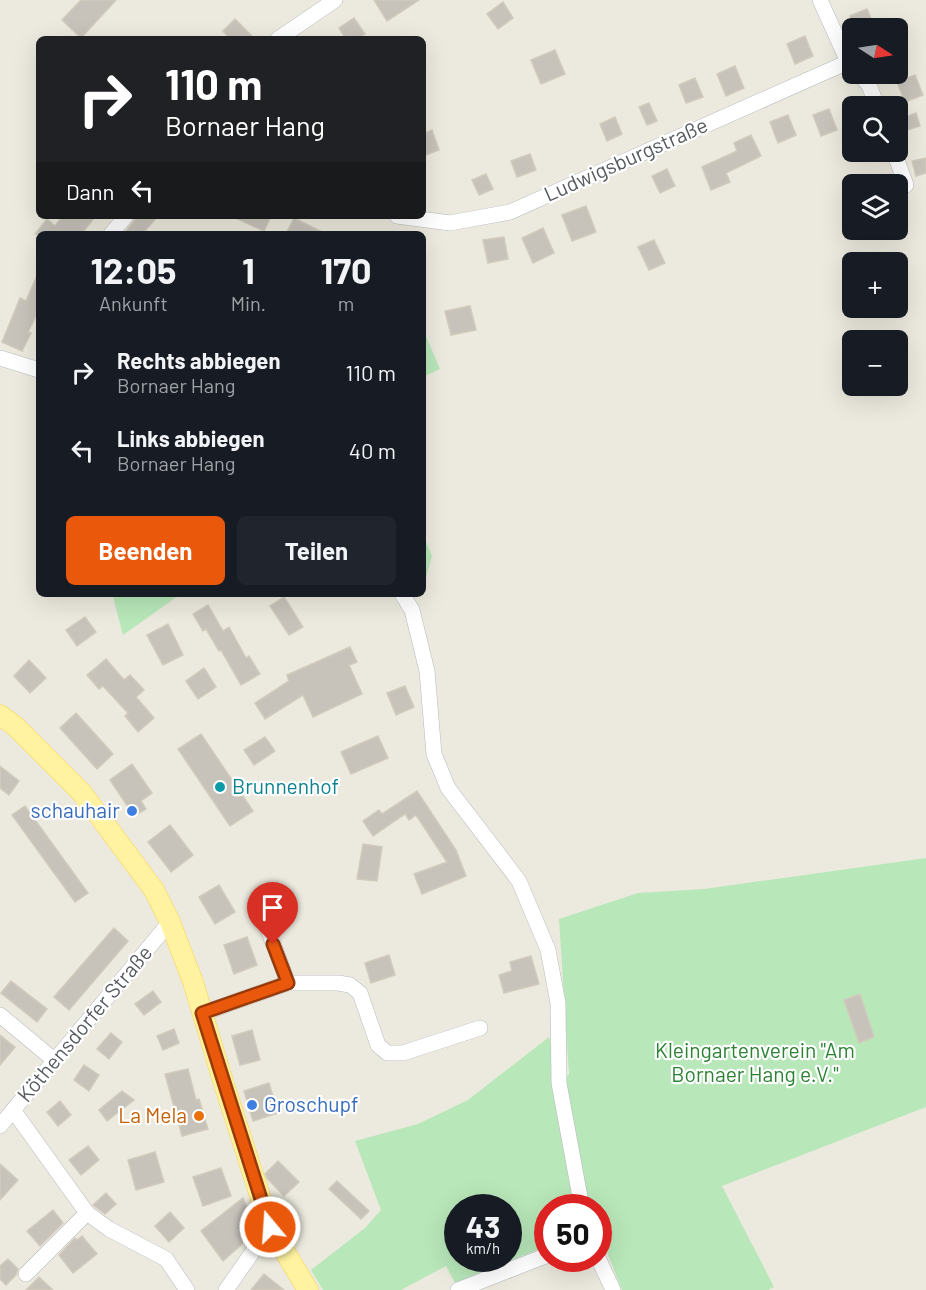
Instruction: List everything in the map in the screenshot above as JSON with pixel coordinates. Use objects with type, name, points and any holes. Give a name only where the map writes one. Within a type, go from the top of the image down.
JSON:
[{"type":"main road","points":[[0,715],[15,726],[82,793],[154,890],[170,922],[193,982],[270,1227],[308,1290]]},
{"type":"street","points":[[282,36],[335,0]]},
{"type":"street","points":[[820,0],[842,47]]},
{"type":"street","name":"Ludwigsburgstraße","points":[[420,219],[450,223],[510,212],[842,67]]},
{"type":"street","points":[[114,231],[124,219]]},
{"type":"street","points":[[0,358],[36,369]]},
{"type":"street","points":[[404,597],[412,610],[427,671],[434,754],[448,788],[519,881],[548,950],[558,1003],[559,1083],[579,1194]]},
{"type":"street","name":"Köthensdorfer Straße","points":[[0,1126],[170,922]]},
{"type":"street","points":[[266,924],[288,983]]},
{"type":"street","points":[[202,1013],[288,983],[338,983],[350,985],[360,993],[378,1045],[387,1053],[403,1053],[480,1028]]},
{"type":"street","points":[[0,1015],[54,1060]]},
{"type":"street","points":[[13,1110],[87,1213],[109,1229],[166,1259],[187,1290]]},
{"type":"street","points":[[26,1274],[87,1213]]},
{"type":"street","points":[[225,1290],[270,1227]]},
{"type":"street","points":[[458,1290],[534,1260]]},
{"type":"street","points":[[605,1272],[613,1290]]},
{"type":"green space","points":[[426,336],[440,369],[426,376]]},
{"type":"green space","points":[[426,541],[432,556],[426,577]]},
{"type":"green space","points":[[113,597],[177,597],[123,635]]},
{"type":"green space","name":"Kleingartenverein \"Am Bornaer Hang e.V.\"","points":[[926,858],[926,1107],[722,1186],[774,1287],[768,1290],[622,1290],[612,1265],[612,1194],[534,1194],[534,1251],[522,1256],[522,1194],[444,1194],[444,1267],[401,1290],[323,1290],[311,1270],[365,1228],[381,1210],[355,1141],[418,1124],[468,1100],[549,1037],[559,1083],[569,1074],[559,919],[638,893],[704,889]]},
{"type":"green space","points":[[449,1272],[482,1272],[455,1283]]},
{"type":"building","points":[[81,0],[116,0],[83,36],[79,36],[62,20]]},
{"type":"building","points":[[374,0],[419,0],[387,21]]},
{"type":"building","points":[[503,2],[513,18],[498,29],[487,14]]},
{"type":"building","points":[[867,9],[871,18],[851,18],[850,16]]},
{"type":"building","points":[[354,18],[365,34],[344,36],[339,28]]},
{"type":"building","points":[[235,19],[252,36],[227,36],[223,31]]},
{"type":"building","points":[[805,36],[813,56],[795,64],[787,44]]},
{"type":"building","points":[[555,50],[565,74],[541,84],[531,60]]},
{"type":"building","points":[[735,66],[744,88],[726,96],[717,74]]},
{"type":"building","points":[[915,75],[923,95],[908,101],[908,96],[903,96],[898,84],[908,84],[908,78]]},
{"type":"building","points":[[695,78],[703,97],[686,103],[679,85]]},
{"type":"building","points":[[649,103],[657,121],[647,125],[639,107]]},
{"type":"building","points":[[829,109],[837,130],[821,136],[813,115]]},
{"type":"building","points":[[916,113],[920,126],[908,130],[908,116]]},
{"type":"building","points":[[788,115],[796,135],[778,143],[770,122]]},
{"type":"building","points":[[615,117],[622,134],[607,141],[600,124]]},
{"type":"building","points":[[432,130],[439,150],[426,155],[426,133]]},
{"type":"building","points":[[751,135],[761,156],[726,173],[730,182],[711,190],[702,167],[737,151],[734,143]]},
{"type":"building","points":[[530,154],[536,170],[517,177],[511,161]]},
{"type":"building","points":[[926,158],[926,173],[916,176],[912,161]]},
{"type":"building","points":[[667,169],[675,186],[660,193],[652,176]]},
{"type":"building","points":[[486,174],[493,189],[479,195],[472,180]]},
{"type":"building","points":[[586,206],[596,232],[572,241],[562,215]]},
{"type":"building","points":[[47,219],[55,226],[61,219],[94,219],[84,231],[37,231]]},
{"type":"building","points":[[136,219],[155,219],[145,231],[126,231]]},
{"type":"building","points":[[238,219],[270,219],[264,231]]},
{"type":"building","points":[[294,219],[296,219],[320,231],[288,231]]},
{"type":"building","points":[[543,228],[554,253],[533,263],[522,238]]},
{"type":"building","points":[[504,237],[508,259],[488,263],[483,240]]},
{"type":"building","points":[[654,240],[665,263],[649,270],[638,247]]},
{"type":"building","points":[[36,278],[36,316],[22,351],[2,342],[20,298],[26,301]]},
{"type":"building","points":[[470,306],[476,330],[451,335],[445,311]]},
{"type":"building","points":[[284,597],[303,627],[289,635],[270,606]]},
{"type":"building","points":[[208,605],[223,631],[229,627],[246,658],[249,656],[260,674],[241,685],[221,650],[219,651],[206,629],[203,631],[193,614]]},
{"type":"building","points":[[85,617],[96,632],[77,646],[66,630]]},
{"type":"building","points":[[168,624],[183,655],[163,665],[147,635]]},
{"type":"building","points":[[350,647],[357,662],[349,665],[362,694],[313,717],[303,695],[265,719],[255,703],[289,681],[287,675]]},
{"type":"building","points":[[106,659],[124,680],[130,675],[144,690],[136,697],[154,718],[138,732],[125,716],[128,713],[103,686],[99,689],[87,675]]},
{"type":"building","points":[[29,660],[46,678],[30,693],[14,676]]},
{"type":"building","points":[[204,668],[216,687],[198,699],[186,681]]},
{"type":"building","points":[[405,686],[414,707],[396,715],[387,693]]},
{"type":"building","points":[[76,713],[113,754],[97,769],[60,728]]},
{"type":"building","points":[[201,734],[253,811],[230,826],[178,749]]},
{"type":"building","points":[[378,736],[388,758],[351,774],[341,752]]},
{"type":"building","points":[[265,737],[275,751],[254,765],[244,750]]},
{"type":"building","points":[[132,764],[152,793],[141,801],[146,809],[134,816],[110,780]]},
{"type":"building","points":[[0,766],[19,781],[9,795],[0,788]]},
{"type":"building","points":[[417,791],[456,850],[466,876],[422,894],[414,874],[447,862],[416,815],[409,820],[405,814],[373,836],[363,821],[379,810],[382,814]]},
{"type":"building","points":[[25,806],[88,893],[75,902],[12,815]]},
{"type":"building","points":[[170,825],[193,855],[171,872],[148,842]]},
{"type":"building","points":[[363,844],[382,847],[377,881],[357,879]]},
{"type":"building","points":[[219,885],[235,912],[215,924],[199,897]]},
{"type":"building","points":[[114,928],[128,941],[69,1010],[54,997]]},
{"type":"building","points":[[247,937],[257,965],[234,974],[224,945]]},
{"type":"building","points":[[389,955],[395,975],[371,983],[365,963]]},
{"type":"building","points":[[531,956],[539,984],[504,993],[499,975],[512,971],[510,962]]},
{"type":"building","points":[[11,981],[47,1009],[37,1022],[1,993]]},
{"type":"building","points":[[153,991],[161,1002],[144,1015],[135,1004]]},
{"type":"building","points":[[860,994],[874,1037],[859,1043],[844,1000]]},
{"type":"building","points":[[174,1029],[179,1043],[163,1050],[157,1036]]},
{"type":"building","points":[[252,1030],[260,1060],[240,1065],[232,1036]]},
{"type":"building","points":[[111,1033],[122,1042],[109,1059],[97,1049]]},
{"type":"building","points":[[0,1035],[15,1047],[0,1065]]},
{"type":"building","points":[[84,1065],[99,1075],[89,1091],[74,1080]]},
{"type":"building","points":[[188,1069],[196,1100],[199,1099],[208,1129],[182,1136],[165,1074]]},
{"type":"building","points":[[269,1083],[278,1113],[253,1121],[244,1091]]},
{"type":"building","points":[[122,1091],[134,1100],[107,1121],[99,1110]]},
{"type":"building","points":[[60,1101],[71,1115],[58,1126],[47,1112]]},
{"type":"building","points":[[88,1146],[99,1160],[81,1175],[69,1160]]},
{"type":"building","points":[[155,1152],[164,1182],[136,1190],[128,1160]]},
{"type":"building","points":[[278,1161],[299,1182],[284,1196],[265,1174]]},
{"type":"building","points":[[0,1164],[18,1180],[0,1200]]},
{"type":"building","points":[[221,1168],[231,1196],[203,1206],[193,1177]]},
{"type":"building","points":[[337,1181],[369,1211],[361,1219],[329,1189]]},
{"type":"building","points":[[106,1193],[116,1204],[105,1214],[93,1205]]},
{"type":"building","points":[[243,1198],[250,1215],[248,1233],[241,1245],[223,1261],[201,1231]]},
{"type":"building","points":[[53,1210],[63,1223],[40,1246],[27,1231]]},
{"type":"building","points":[[170,1212],[184,1228],[169,1242],[155,1226]]},
{"type":"building","points":[[82,1236],[97,1254],[73,1273],[59,1255],[75,1238],[77,1240]]},
{"type":"building","points":[[8,1259],[18,1269],[16,1275],[6,1285],[0,1279],[0,1266]]},
{"type":"building","points":[[264,1274],[284,1290],[251,1290]]},
{"type":"building","points":[[39,1277],[53,1290],[26,1290]]},
{"type":"place","name":"Brunnenhof","points":[[220,787]]},
{"type":"place","name":"schauhair","points":[[132,811]]},
{"type":"place","name":"Groschupf","points":[[252,1105]]},
{"type":"place","name":"La Mela","points":[[199,1116]]},
{"type":"route","points":[[270,1227],[202,1013],[288,983],[273,944]]}]
